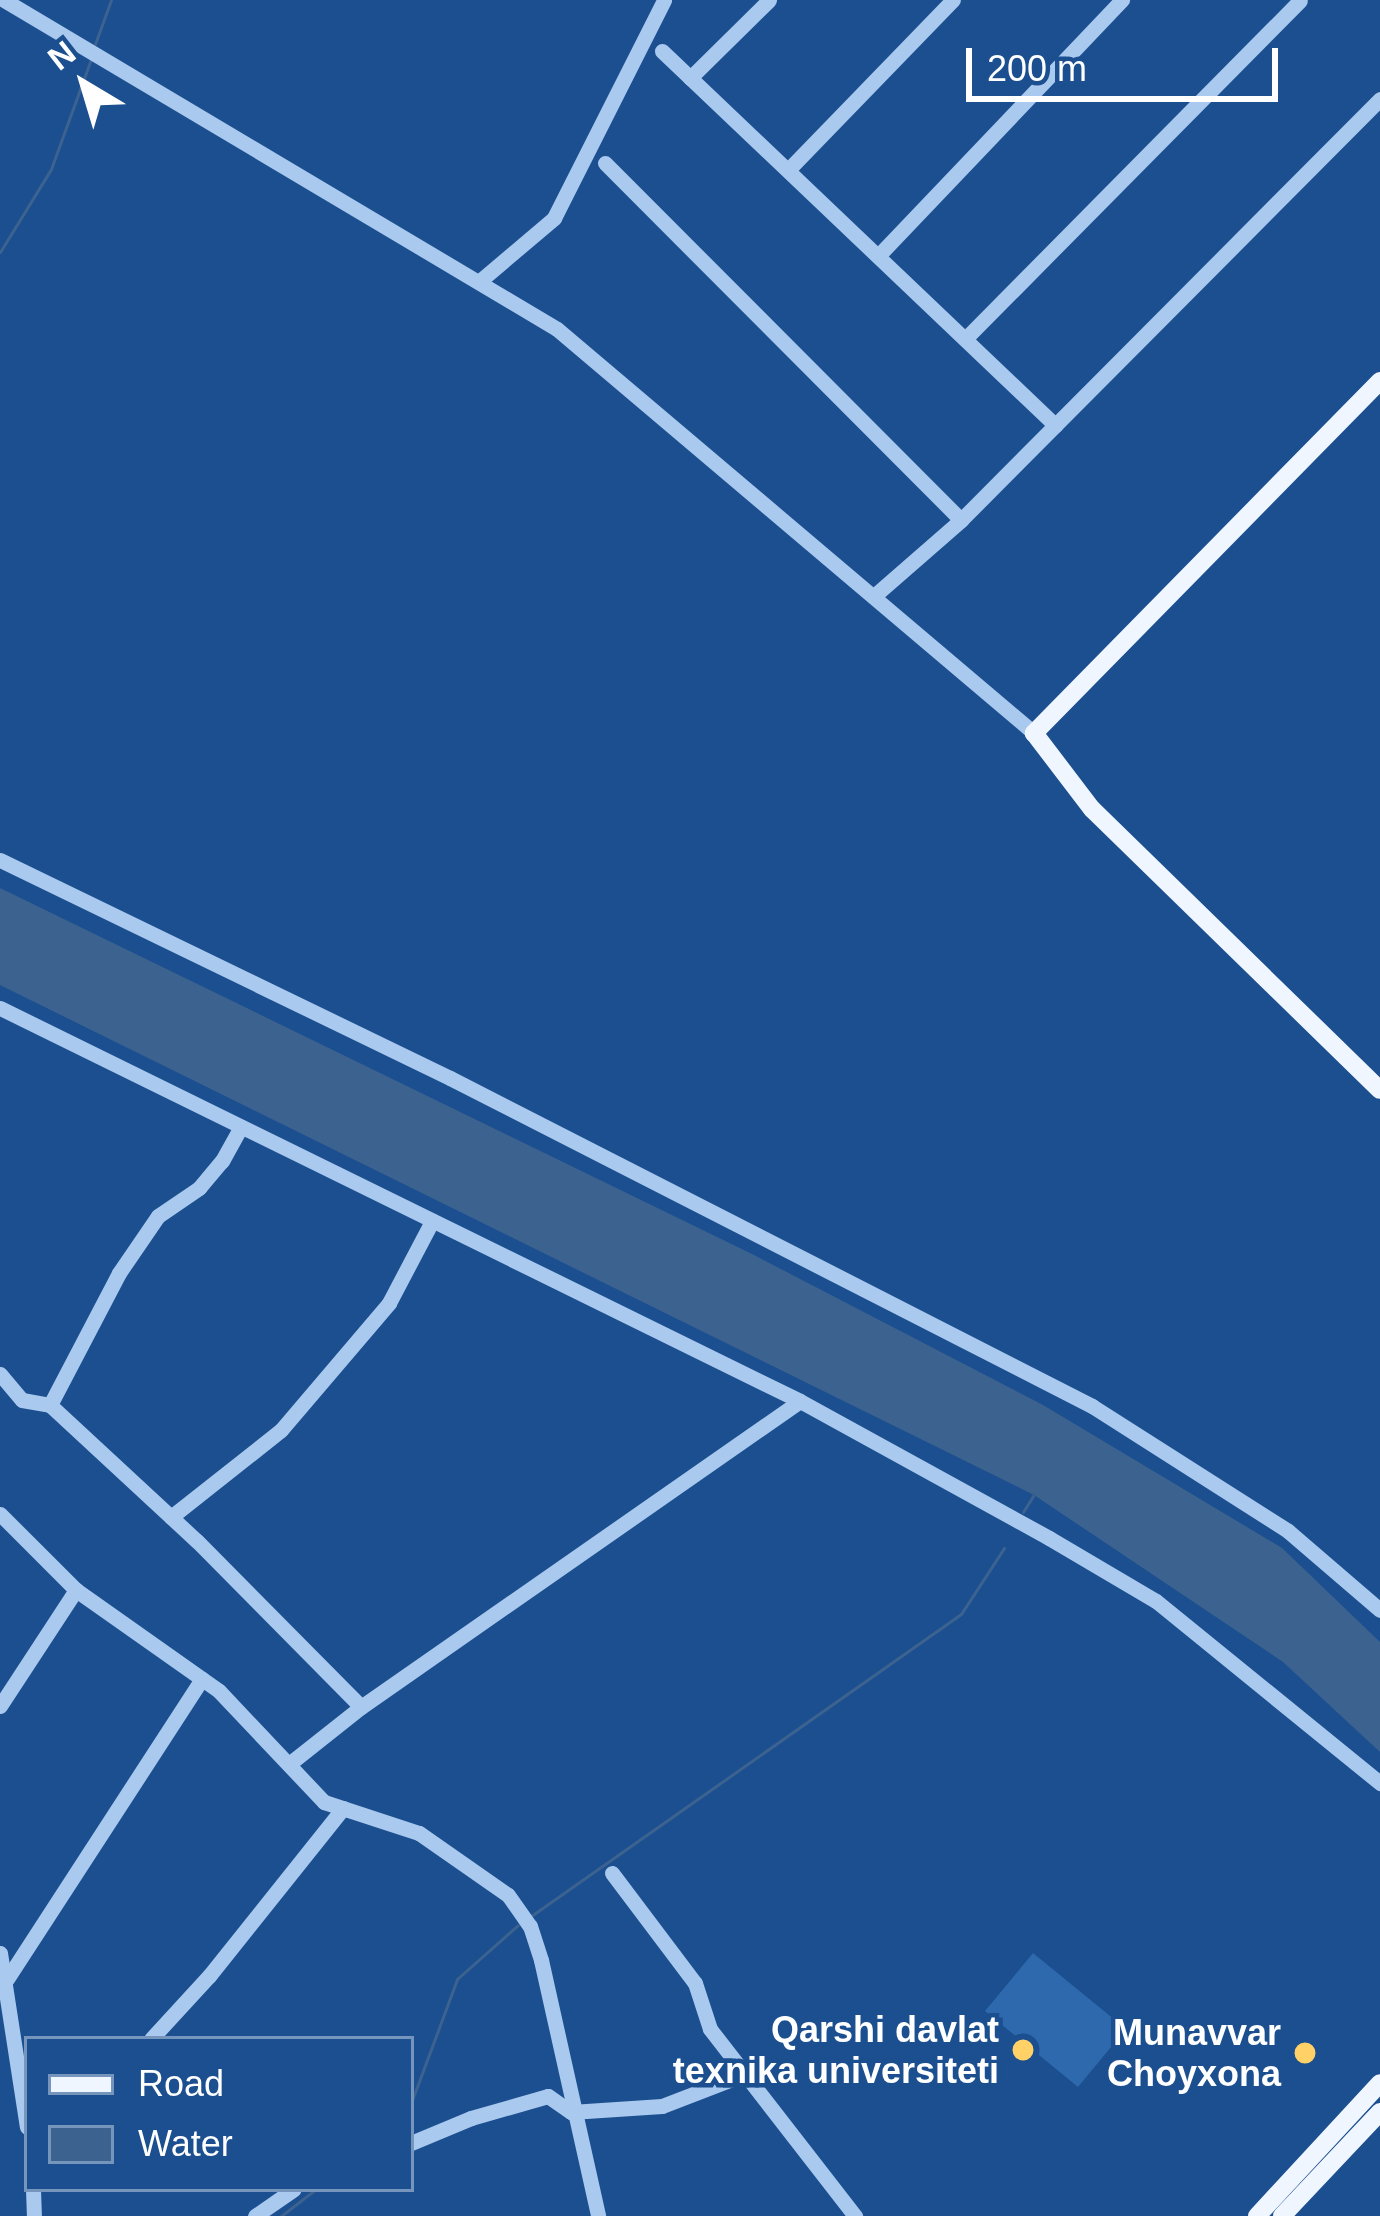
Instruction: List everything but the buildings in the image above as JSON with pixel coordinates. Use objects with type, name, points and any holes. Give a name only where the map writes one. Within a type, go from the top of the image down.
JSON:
[{"type":"main road","points":[[1380,381],[1034,733],[1092,809],[1380,1090]]},
{"type":"main road","points":[[1257,2216],[1379,2086]]},
{"type":"main road","points":[[1282,2216],[1380,2112]]},
{"type":"street","points":[[4,0],[557,329],[1034,733]]},
{"type":"street","points":[[481,280],[554,218],[664,0]]},
{"type":"street","points":[[690,78],[769,0]]},
{"type":"street","points":[[788,170],[953,0]]},
{"type":"street","points":[[878,256],[1121,0]]},
{"type":"street","points":[[965,339],[1300,1]]},
{"type":"street","points":[[662,51],[1055,425]]},
{"type":"street","points":[[874,596],[961,520],[1380,99]]},
{"type":"street","points":[[605,163],[961,520]]},
{"type":"street","points":[[0,860],[450,1078],[1092,1406],[1288,1532],[1380,1610]]},
{"type":"street","points":[[0,1030],[5,1011],[800,1401],[1156,1601],[1380,1783]]},
{"type":"street","points":[[50,1405],[118,1273],[158,1216],[199,1187],[222,1161],[241,1127]]},
{"type":"street","points":[[171,1517],[281,1430],[389,1303],[432,1221]]},
{"type":"street","points":[[0,1374],[22,1400],[50,1405],[171,1517],[362,1707]]},
{"type":"street","points":[[289,1764],[362,1707],[800,1401]]},
{"type":"street","points":[[0,1514],[76,1590],[202,1679],[324,1802],[418,1833],[508,1894],[530,1926],[541,1960],[571,2112],[598,2216]]},
{"type":"street","points":[[0,1706],[76,1590]]},
{"type":"street","points":[[7,1978],[202,1679]]},
{"type":"street","points":[[154,2036],[284,1886],[343,1808]]},
{"type":"street","points":[[612,1874],[695,1983],[710,2029],[855,2216]]},
{"type":"street","points":[[0,1953],[24,2105]]},
{"type":"street","points":[[414,2142],[548,2096],[571,2112],[662,2106],[745,2074]]},
{"type":"street","points":[[255,2216],[290,2192]]},
{"type":"shaded area","points":[[1033,1953],[1126,2029],[1078,2087],[985,2011]]},
{"type":"water","points":[[0,888],[752,1254],[1043,1405],[1282,1548],[1380,1642],[1380,1752],[1283,1662],[1034,1495],[0,985]]},
{"type":"waterway","points":[[95,44],[111,0]]},
{"type":"waterway","points":[[0,252],[51,169],[91,59]]},
{"type":"waterway","points":[[1023,1512],[1033,1496]]},
{"type":"waterway","points":[[531,1916],[961,1614],[1004,1548]]},
{"type":"waterway","points":[[414,2095],[457,1979],[518,1925]]},
{"type":"waterway","points":[[281,2216],[312,2192]]},
{"type":"place","name":"Qarshi davlat texnika universiteti","points":[[1023,2050]]},
{"type":"place","name":"Munavvar Choyxona","points":[[1305,2053]]}]
